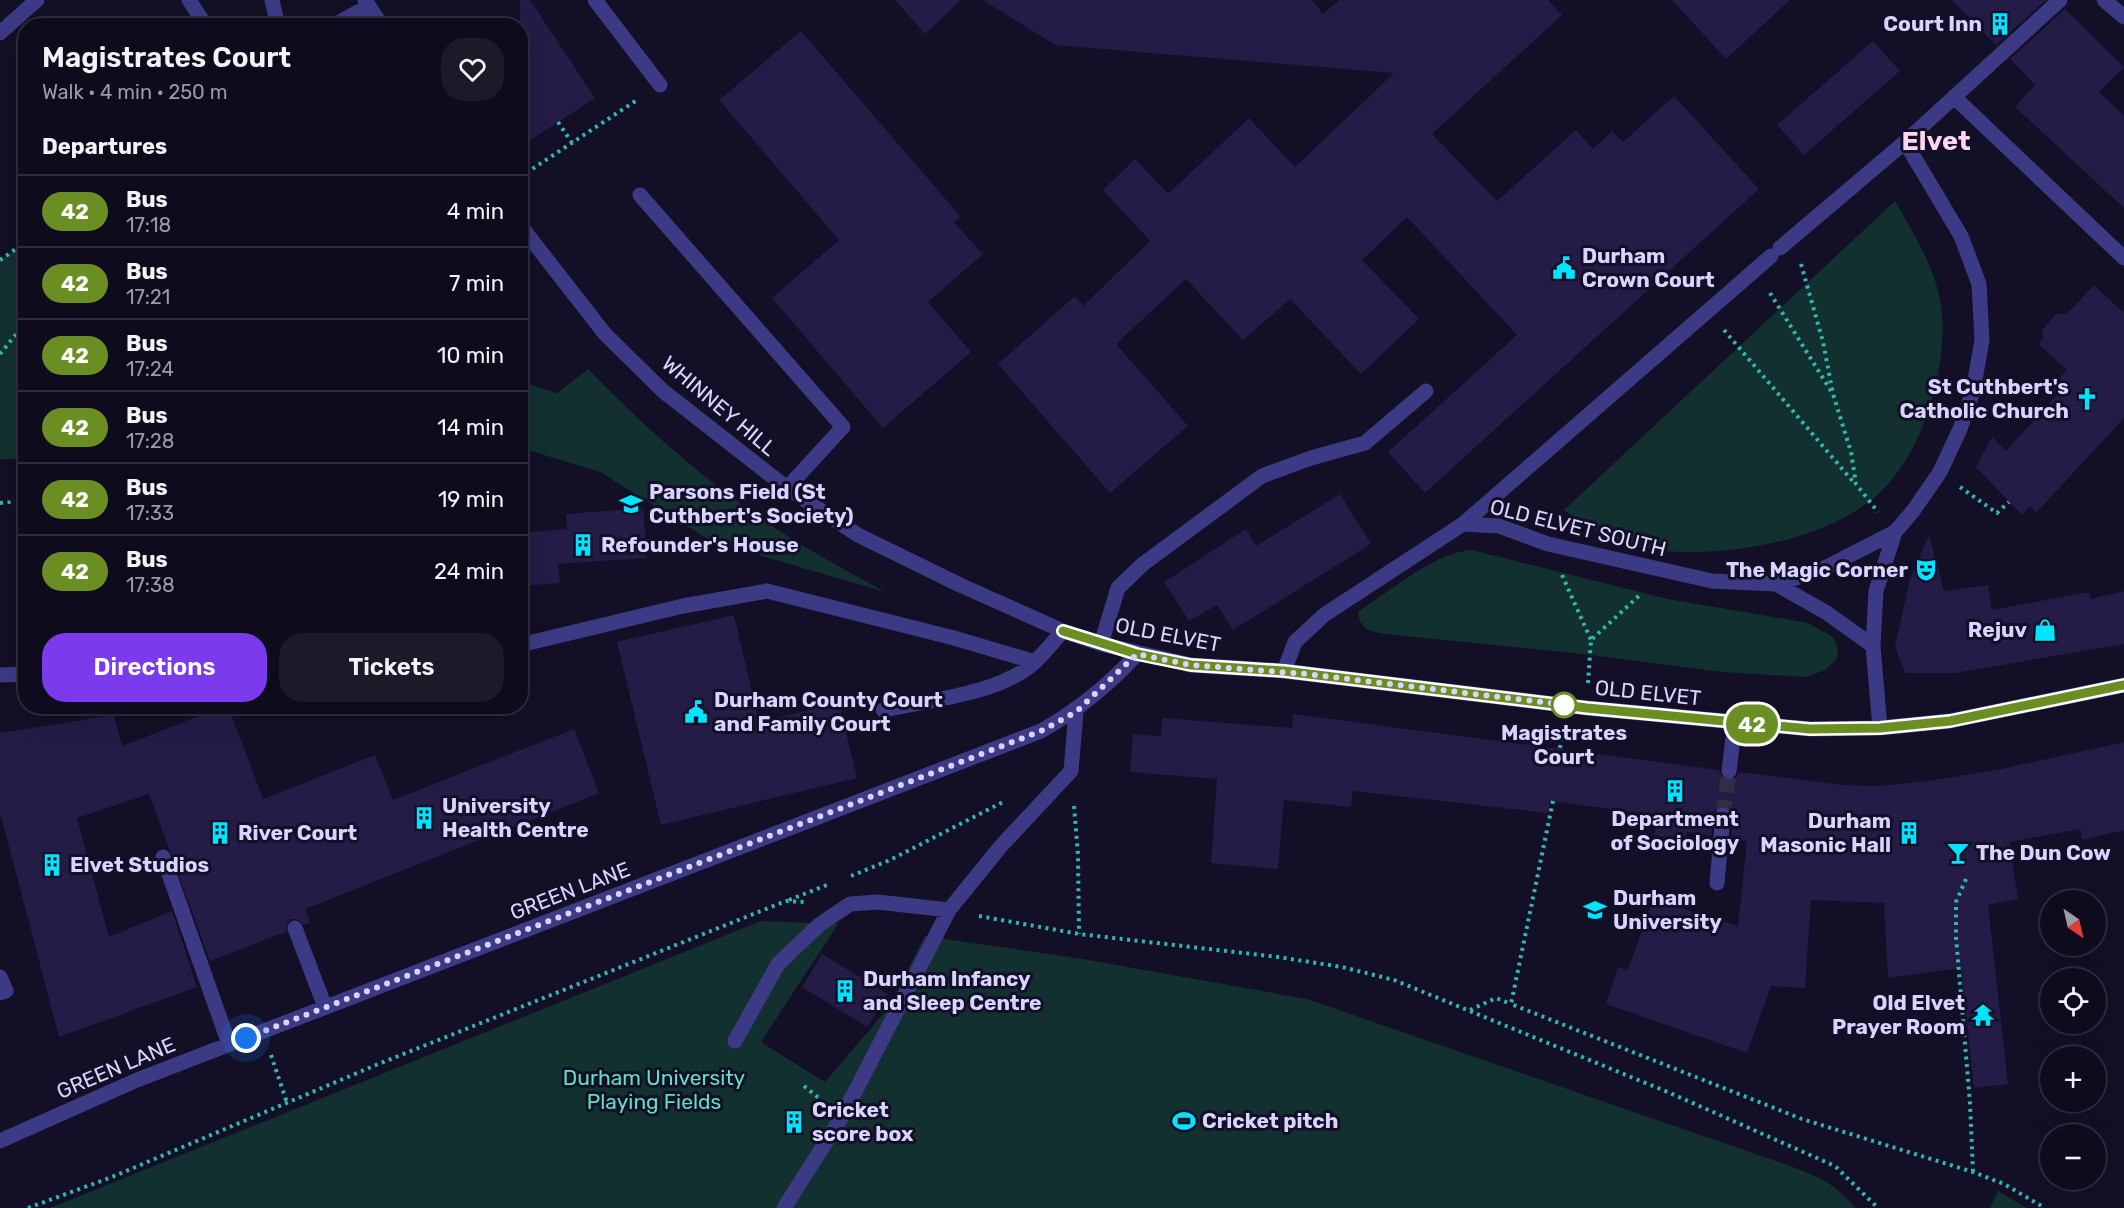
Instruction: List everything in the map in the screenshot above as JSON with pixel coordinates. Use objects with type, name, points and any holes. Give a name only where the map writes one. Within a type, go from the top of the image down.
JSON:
[{"type":"street","points":[[0,33],[37,0]]},
{"type":"street","points":[[189,0],[201,18]]},
{"type":"street","points":[[272,0],[276,18]]},
{"type":"street","points":[[595,0],[660,85]]},
{"type":"street","points":[[1463,524],[1905,142],[2060,0]]},
{"type":"street","points":[[2104,0],[2124,18]]},
{"type":"street","points":[[344,18],[367,3],[377,18]]},
{"type":"street","points":[[1954,97],[2124,258]]},
{"type":"street","name":"OLD ELVET SOUTH","points":[[1284,671],[1295,642],[1324,615],[1463,524],[1499,526],[1548,543],[1664,572],[1712,581],[1776,584],[1821,570],[1895,532],[1913,512],[1940,472],[1960,429],[1972,391],[1982,340],[1979,284],[1961,236],[1905,142]]},
{"type":"street","points":[[640,195],[843,427],[787,488]]},
{"type":"street","name":"WHINNEY HILL","points":[[528,235],[605,334],[654,383],[787,488],[858,535],[960,585],[1063,631]]},
{"type":"street","points":[[1101,644],[1118,588],[1143,564],[1262,477],[1311,458],[1365,443],[1426,391]]},
{"type":"street","name":"OLD ELVET SOUTH","points":[[1880,728],[1873,646],[1876,591],[1895,532]]},
{"type":"street","name":"OLD ELVET SOUTH","points":[[1776,584],[1827,613],[1873,646]]},
{"type":"street","points":[[528,643],[683,606],[767,591],[954,638],[1035,662]]},
{"type":"street","points":[[883,710],[988,687],[1010,678],[1035,662],[1063,631]]},
{"type":"street","name":"OLD ELVET","points":[[1063,631],[1137,654],[1191,665],[1284,671],[1587,708],[1810,729],[1880,728],[1950,721],[2124,685]]},
{"type":"street","name":"GREEN LANE","points":[[0,1141],[137,1080],[1041,731],[1076,712],[1137,654]]},
{"type":"street","points":[[0,675],[18,674]]},
{"type":"street","points":[[784,1208],[843,1115],[949,910],[1000,846],[1071,771],[1076,712]]},
{"type":"street","points":[[1729,771],[1735,722]]},
{"type":"street","points":[[1717,883],[1723,814]]},
{"type":"street","points":[[163,857],[230,1044]]},
{"type":"street","points":[[735,1041],[778,964],[819,925],[850,904],[878,902],[949,910]]},
{"type":"street","points":[[295,928],[325,1007]]},
{"type":"street","points":[[0,977],[6,991],[0,993]]},
{"type":"path","points":[[528,172],[660,85]]},
{"type":"path","points":[[558,122],[572,143]]},
{"type":"path","points":[[1793,237],[1823,342],[1833,394],[1851,452],[1856,484]]},
{"type":"path","points":[[0,260],[18,248]]},
{"type":"path","points":[[1755,270],[1802,340],[1833,394]]},
{"type":"path","points":[[1707,312],[1895,532]]},
{"type":"path","points":[[0,354],[18,332]]},
{"type":"path","points":[[1940,472],[1996,513],[2008,502]]},
{"type":"path","points":[[0,503],[12,502]]},
{"type":"path","points":[[1548,543],[1591,640],[1587,708]]},
{"type":"path","points":[[1591,640],[1664,572]]},
{"type":"path","points":[[1071,771],[1078,855],[1079,934]]},
{"type":"path","points":[[848,876],[890,860],[1005,801]]},
{"type":"path","points":[[1511,1004],[1553,801]]},
{"type":"path","points":[[1966,879],[1956,902],[1956,937],[1971,1103],[1973,1172]]},
{"type":"path","points":[[28,1208],[112,1177],[287,1102],[838,881]]},
{"type":"path","points":[[786,901],[850,904]]},
{"type":"path","points":[[949,910],[1079,934],[1342,967],[1394,980],[1670,1093],[1835,1166],[1878,1208]]},
{"type":"path","points":[[1469,1010],[1496,998],[1802,1119],[1973,1172],[2004,1184],[2045,1208]]},
{"type":"path","points":[[262,1031],[287,1102]]},
{"type":"green space","points":[[1895,201],[1931,268],[1940,298],[1942,337],[1935,390],[1927,416],[1903,465],[1887,486],[1869,502],[1822,528],[1766,544],[1709,552],[1655,550],[1631,545],[1596,530],[1564,510]]},
{"type":"green space","points":[[18,247],[18,459],[0,459],[0,260]]},
{"type":"green space","points":[[588,369],[682,458],[733,498],[798,543],[885,592],[711,541],[600,472],[528,450],[528,384],[557,393]]},
{"type":"green space","points":[[1472,550],[1668,599],[1808,623],[1833,637],[1838,648],[1836,660],[1825,670],[1806,677],[1723,672],[1574,653],[1386,634],[1367,629],[1361,623],[1358,612],[1413,574],[1443,558]]},
{"type":"green space","name":"Durham University Playing Fields","points":[[761,921],[838,924],[761,1042],[825,1082],[888,1008],[925,936],[1083,959],[1307,999],[1800,1170],[1834,1187],[1855,1208],[50,1208]]},
{"type":"green space","points":[[1998,1191],[2027,1208],[1990,1208]]},
{"type":"building","points":[[520,0],[530,0],[595,98],[528,142],[528,18],[520,18]]},
{"type":"building","points":[[895,0],[961,0],[925,34]]},
{"type":"building","points":[[983,0],[1312,0],[1323,14],[1339,0],[1548,0],[1562,15],[1432,134],[1497,201],[1576,130],[1593,149],[1612,131],[1623,142],[1674,96],[1759,189],[1425,493],[1388,452],[1517,335],[1407,217],[1362,260],[1419,319],[1361,374],[1290,299],[1243,340],[1186,279],[1116,344],[1188,426],[1110,493],[998,364],[1075,296],[1083,306],[1150,241],[1103,190],[1135,159],[1168,194],[1249,118],[1295,167],[1394,73],[1055,45]]},
{"type":"building","points":[[1672,0],[1790,0],[1726,59]]},
{"type":"building","name":"Court Inn","points":[[1952,0],[2046,0],[1996,45]]},
{"type":"building","points":[[2065,9],[2124,67],[2099,92],[2124,116],[2124,208],[2015,107],[2035,85],[2010,59]]},
{"type":"building","points":[[801,31],[961,217],[954,222],[983,254],[928,302],[971,352],[883,428],[772,298],[839,240],[719,100]]},
{"type":"building","points":[[1873,41],[1900,71],[1804,155],[1777,125]]},
{"type":"building","name":"St Cuthbert's Catholic Church","points":[[2094,285],[2124,313],[2124,418],[2036,513],[2030,506],[2022,515],[1976,467],[1992,437],[2006,451],[2057,395],[2050,388],[2067,370],[2038,344],[2043,338],[2042,330],[2056,314],[2067,314]]},
{"type":"building","points":[[1340,494],[1371,544],[1233,630],[1217,605],[1189,621],[1164,582],[1246,529],[1256,546]]},
{"type":"building","name":"Refounder's House","points":[[643,508],[647,558],[558,564],[560,583],[528,585],[528,532],[567,529],[566,514]]},
{"type":"building","points":[[1929,535],[1944,591],[1988,585],[1992,610],[2089,592],[2091,599],[2124,591],[2124,644],[1955,673],[1905,673],[1895,646],[1910,579]]},
{"type":"building","name":"Durham County Court and Family Court","points":[[734,615],[759,722],[839,703],[857,778],[661,825],[617,642]]},
{"type":"building","points":[[204,714],[231,714],[263,799],[375,755],[393,800],[574,729],[599,793],[305,909],[310,922],[304,925],[297,919],[291,919],[286,926],[286,932],[210,961],[149,794],[77,818],[109,937],[172,911],[197,987],[59,1037],[0,812],[0,733],[114,715],[122,746]]},
{"type":"building","points":[[1293,714],[1719,770],[1723,778],[1728,781],[1736,777],[1739,772],[1844,785],[1878,786],[1928,781],[1996,770],[2124,742],[2124,830],[2082,840],[2080,829],[2009,842],[2018,899],[1988,905],[2008,1084],[1974,1088],[1961,968],[1888,978],[1884,903],[1811,900],[1805,988],[1771,986],[1747,1053],[1606,1004],[1618,967],[1628,970],[1653,899],[1738,926],[1747,841],[1731,839],[1733,815],[1728,807],[1719,806],[1715,810],[1711,836],[1687,832],[1686,840],[1654,835],[1656,827],[1632,824],[1634,812],[1550,801],[1548,813],[1353,791],[1351,807],[1284,800],[1278,869],[1211,863],[1217,779],[1130,772],[1133,734],[1161,736],[1162,718],[1292,728]]},
{"type":"building","name":"Durham Infancy and Sleep Centre","points":[[822,954],[888,994],[867,1027],[802,987]]},
{"type":"tunnel","points":[[1723,815],[1729,771]]},
{"type":"bus line","name":"42","points":[[1063,631],[1137,654],[1191,665],[1284,671],[1587,708],[1810,729],[1880,728],[1950,721],[2052,702],[2124,685]]},
{"type":"place","name":"Court Inn","points":[[2000,24]]},
{"type":"place","name":"Durham Crown Court","points":[[1564,268]]},
{"type":"place","name":"St Cuthbert's Catholic Church","points":[[2087,399]]},
{"type":"place","name":"Parsons Field (St Cuthbert's Society)","points":[[631,504]]},
{"type":"place","name":"Refounder's House","points":[[583,545]]},
{"type":"place","name":"The Magic Corner","points":[[1926,570]]},
{"type":"place","name":"Rejuv","points":[[2045,630]]},
{"type":"place","name":"Magistrates Court","points":[[1564,705]]},
{"type":"place","name":"Durham County Court and Family Court","points":[[696,712]]},
{"type":"place","name":"Department of Sociology","points":[[1675,791]]},
{"type":"place","name":"University Health Centre","points":[[424,818]]},
{"type":"place","name":"River Court","points":[[220,833]]},
{"type":"place","name":"Durham Masonic Hall","points":[[1909,833]]},
{"type":"place","name":"The Dun Cow","points":[[1958,853]]},
{"type":"place","name":"Elvet Studios","points":[[52,865]]},
{"type":"place","name":"Durham University","points":[[1595,910]]},
{"type":"place","name":"Durham Infancy and Sleep Centre","points":[[845,991]]},
{"type":"place","name":"Old Elvet Prayer Room","points":[[1983,1015]]},
{"type":"place","name":"Cricket pitch","points":[[1184,1121]]},
{"type":"place","name":"Cricket score box","points":[[794,1122]]},
{"type":"district","name":"Elvet","points":[[1936,141]]},
{"type":"route","points":[[246,1038],[1041,731],[1076,712],[1117,676],[1137,654],[1191,665],[1284,671],[1567,705],[1564,705]]}]
